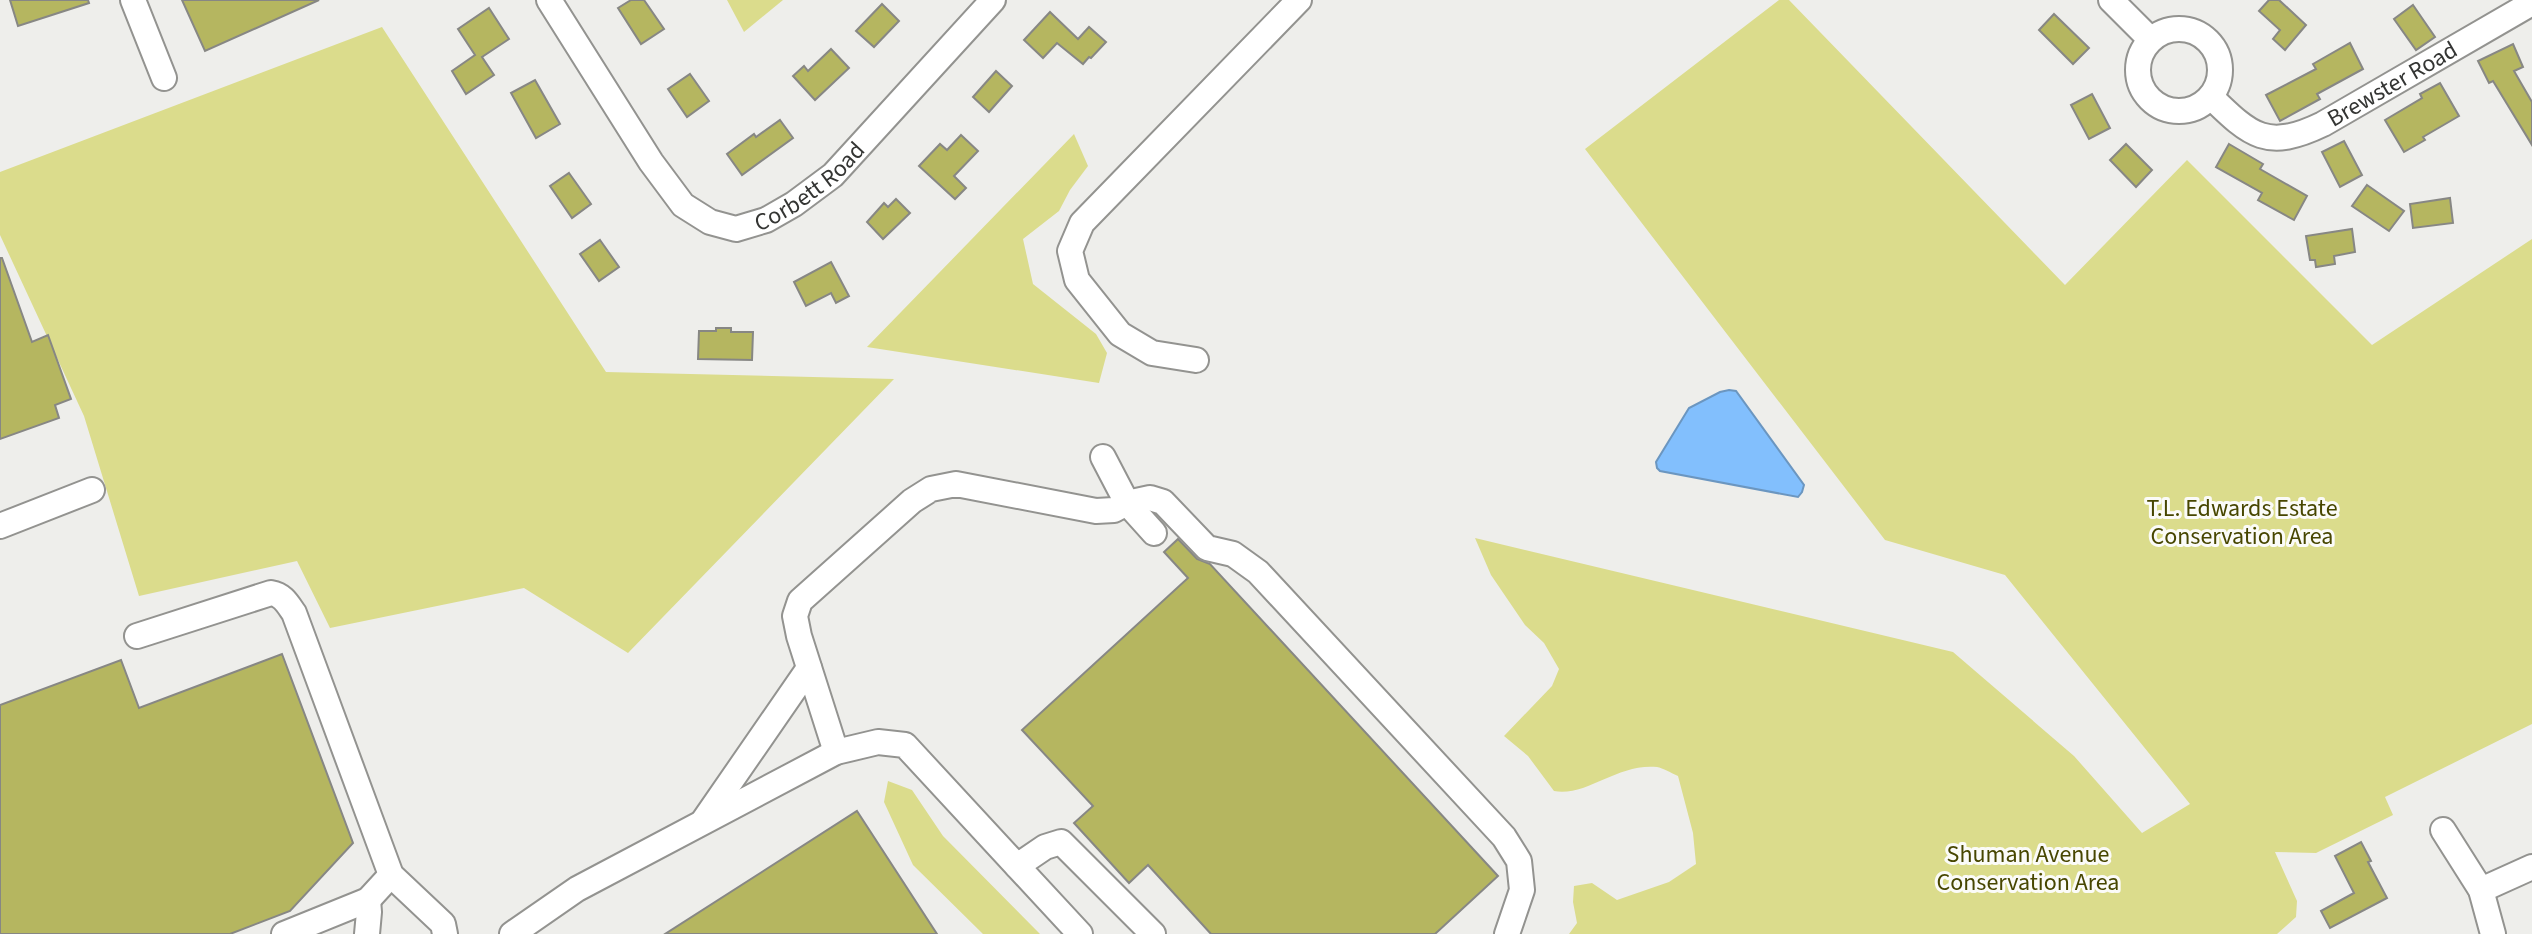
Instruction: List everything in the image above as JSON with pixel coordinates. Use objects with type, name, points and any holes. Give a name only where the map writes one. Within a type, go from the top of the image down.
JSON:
[{"type":"street","points":[[134,0],[164,78]]},
{"type":"street","name":"Corbett Road","points":[[549,0],[651,162],[683,205],[710,222],[736,229],[766,220],[794,204],[833,175],[993,0]]},
{"type":"street","points":[[1196,360],[1152,352],[1120,334],[1077,280],[1070,251],[1082,223],[1299,0]]},
{"type":"street","points":[[2111,0],[2150,39]]},
{"type":"street","name":"Brewster Road","points":[[2211,97],[2245,129],[2262,136],[2279,137],[2311,130],[2532,3]]},
{"type":"street","points":[[2182,28],[2203,36],[2217,54],[2220,65],[2217,87],[2211,97],[2190,110],[2178,112],[2166,110],[2146,96],[2140,85],[2138,60],[2150,39],[2171,29],[2182,28]]},
{"type":"street","points":[[1104,457],[1127,503],[1154,533]]},
{"type":"street","points":[[836,752],[795,616],[800,601],[912,501],[931,489],[956,484],[1096,511],[1114,510],[1127,503],[1150,498],[1163,502],[1207,548],[1233,554],[1258,572],[1504,837],[1519,861],[1522,890],[1507,934]]},
{"type":"street","points":[[0,526],[92,490]]},
{"type":"street","points":[[137,636],[271,593],[280,595],[294,613],[391,875],[443,924],[445,934]]},
{"type":"street","points":[[702,823],[809,668]]},
{"type":"street","points":[[512,934],[577,889],[836,752],[878,742],[905,745],[1080,934]]},
{"type":"street","points":[[2443,830],[2481,890],[2493,934]]},
{"type":"street","points":[[1017,866],[1045,847],[1060,842],[1153,934]]},
{"type":"street","points":[[2481,890],[2532,866]]},
{"type":"street","points":[[284,934],[368,900],[391,875]]},
{"type":"street","points":[[367,934],[368,900]]},
{"type":"green space","points":[[727,0],[783,0],[744,32]]},
{"type":"green space","name":"T.L. Edwards Estate Conservation Area","points":[[1779,0],[1789,0],[2065,285],[2187,160],[2372,345],[2532,239],[2532,724],[2385,797],[2393,815],[2316,853],[2275,852],[2297,901],[2296,917],[2277,934],[1569,934],[1577,923],[1573,902],[1574,886],[1592,883],[1617,900],[1669,882],[1696,864],[1693,833],[1678,776],[1659,768],[1642,767],[1578,789],[1554,791],[1528,756],[1504,736],[1552,686],[1559,669],[1544,643],[1525,625],[1491,575],[1475,538],[1953,652],[2074,756],[2142,833],[2190,804],[2005,575],[1885,540],[1585,149]]},
{"type":"green space","points":[[382,27],[606,372],[894,379],[628,653],[524,588],[330,628],[297,561],[139,596],[84,416],[0,235],[0,172]]},
{"type":"green space","points":[[1074,134],[1088,166],[1070,190],[1059,211],[1023,239],[1033,284],[1096,334],[1107,353],[1099,383],[867,347]]},
{"type":"green space","points":[[888,781],[912,790],[943,836],[1040,934],[983,934],[913,865],[884,802]]},
{"type":"water","points":[[1729,390],[1736,391],[1804,485],[1798,497],[1660,471],[1657,468],[1656,462],[1689,408]]},
{"type":"building","points":[[10,0],[88,0],[89,3],[18,26]]},
{"type":"building","points":[[182,0],[319,0],[205,51]]},
{"type":"building","points":[[631,0],[644,0],[664,29],[641,44],[618,8]]},
{"type":"building","points":[[2269,0],[2279,0],[2306,25],[2285,50],[2273,39],[2280,30],[2259,11]]},
{"type":"building","points":[[882,4],[899,21],[874,47],[856,31]]},
{"type":"building","points":[[2413,5],[2435,37],[2416,50],[2394,19]]},
{"type":"building","points":[[489,8],[509,39],[482,57],[494,75],[466,94],[452,71],[475,55],[458,29]]},
{"type":"building","points":[[1050,12],[1078,39],[1089,27],[1106,42],[1083,64],[1057,43],[1043,58],[1024,40]]},
{"type":"building","points":[[2054,14],[2089,48],[2073,64],[2039,30]]},
{"type":"building","points":[[2350,43],[2363,69],[2317,94],[2320,99],[2280,121],[2266,95],[2316,69],[2313,64]]},
{"type":"building","points":[[2513,44],[2523,67],[2514,71],[2532,102],[2532,145],[2493,81],[2489,83],[2478,61]]},
{"type":"building","points":[[831,49],[849,68],[815,100],[793,76],[804,66],[808,71]]},
{"type":"building","points":[[996,71],[1012,86],[989,112],[973,97]]},
{"type":"building","points":[[690,74],[709,101],[687,117],[668,89]]},
{"type":"building","points":[[535,80],[560,124],[536,138],[511,93]]},
{"type":"building","points":[[2440,83],[2459,116],[2423,137],[2425,140],[2404,152],[2385,120],[2422,98],[2420,94]]},
{"type":"building","points":[[2092,94],[2110,128],[2089,139],[2071,105]]},
{"type":"building","points":[[780,120],[793,138],[742,175],[727,154],[754,134],[756,137]]},
{"type":"building","points":[[961,135],[978,151],[954,176],[966,188],[955,199],[919,166],[940,144],[947,150]]},
{"type":"building","points":[[2344,141],[2362,175],[2340,187],[2322,152]]},
{"type":"building","points":[[2126,144],[2152,170],[2136,187],[2110,160]]},
{"type":"building","points":[[2229,144],[2263,164],[2260,169],[2307,196],[2294,220],[2258,200],[2262,193],[2216,167]]},
{"type":"building","points":[[569,173],[591,204],[572,218],[550,186]]},
{"type":"building","points":[[2367,185],[2404,211],[2389,231],[2352,206]]},
{"type":"building","points":[[2450,198],[2453,223],[2413,228],[2410,204]]},
{"type":"building","points":[[896,199],[910,213],[883,239],[867,222],[884,203],[888,207]]},
{"type":"building","points":[[2352,229],[2355,252],[2334,256],[2335,264],[2316,267],[2315,260],[2310,260],[2306,236]]},
{"type":"building","points":[[600,240],[619,267],[599,281],[580,254]]},
{"type":"building","points":[[0,258],[32,342],[48,335],[71,399],[55,405],[59,418],[0,439]]},
{"type":"building","points":[[831,262],[849,296],[836,303],[831,293],[806,306],[794,282]]},
{"type":"building","points":[[716,328],[731,328],[731,332],[753,332],[752,360],[698,359],[699,331],[716,331]]},
{"type":"building","points":[[1178,539],[1197,559],[1210,564],[1498,876],[1435,934],[1211,934],[1148,865],[1129,883],[1074,823],[1093,806],[1022,730],[1188,578],[1164,552]]},
{"type":"building","points":[[282,654],[353,843],[290,911],[230,934],[0,934],[0,705],[121,660],[139,708]]},
{"type":"building","points":[[857,811],[937,934],[665,934]]},
{"type":"building","points":[[2361,842],[2387,898],[2330,928],[2321,911],[2354,893],[2335,856]]},
{"type":"park label","name":"Shuman Avenue Conservation Area","points":[[2028,868]]}]
